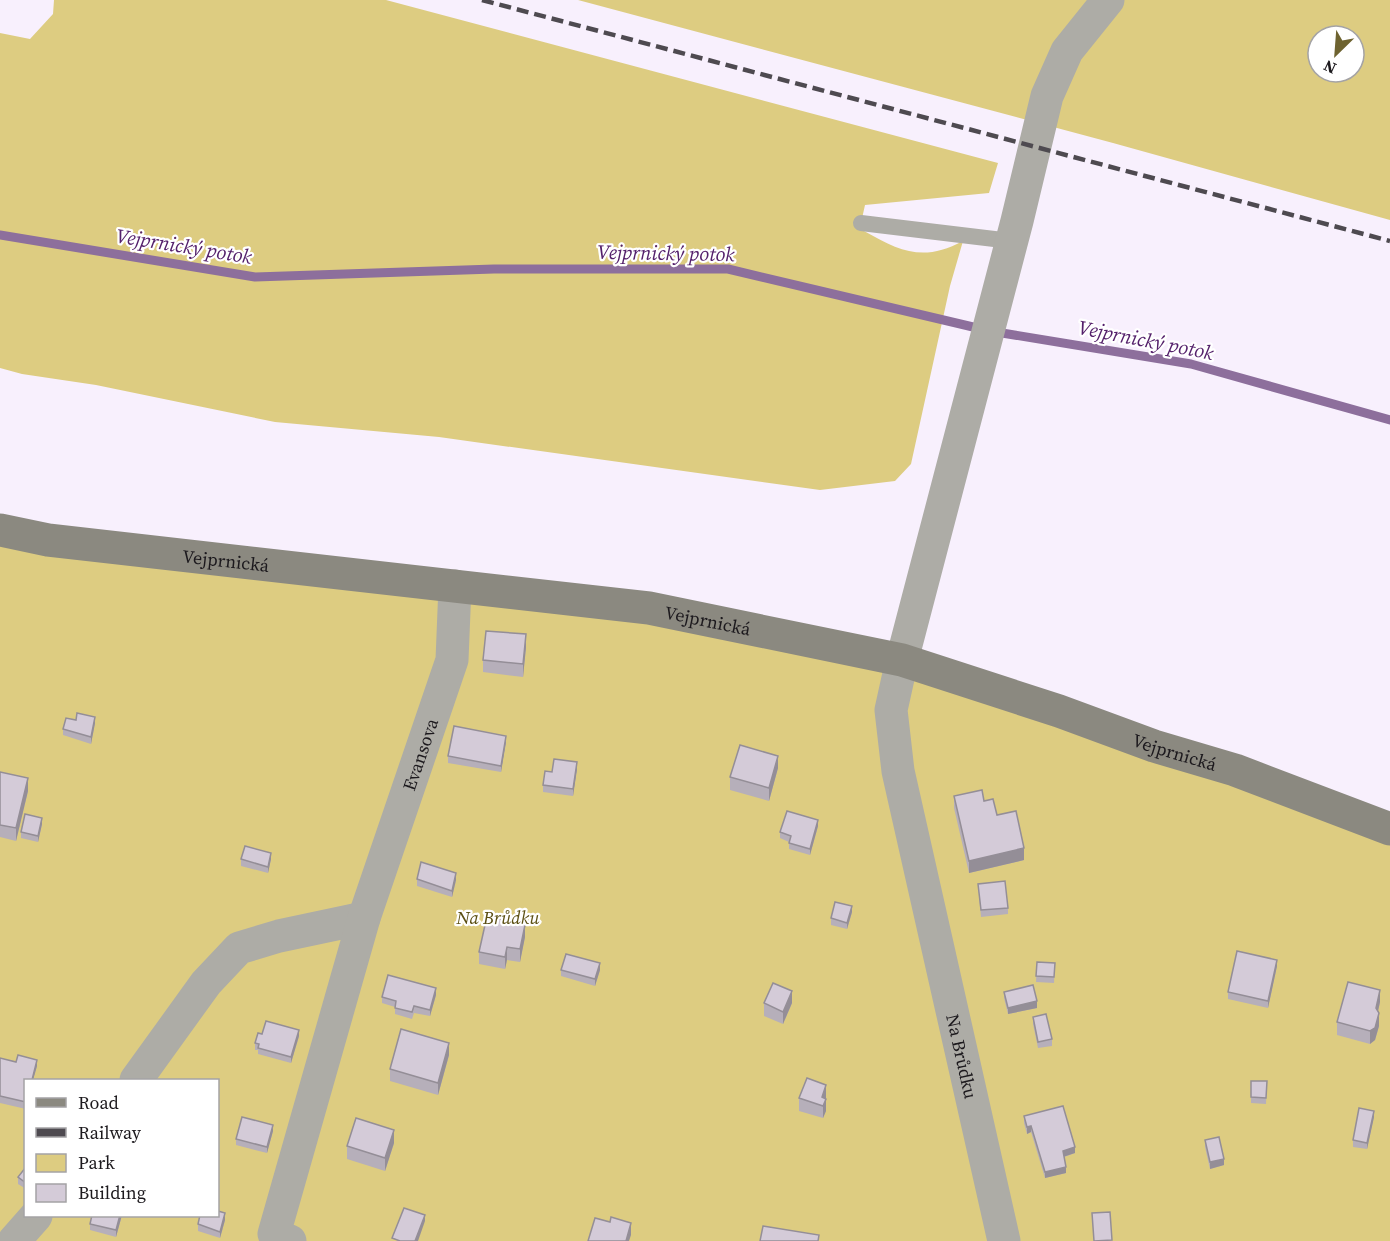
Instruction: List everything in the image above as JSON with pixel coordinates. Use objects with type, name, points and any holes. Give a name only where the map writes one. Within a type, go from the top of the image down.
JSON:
[{"type":"main road","name":"Vejprnická","points":[[0,530],[48,540],[649,608],[902,660],[1059,711],[1154,746],[1235,770],[1390,829]]},
{"type":"street","name":"Na Brůdku","points":[[1004,1241],[898,771],[891,710],[1047,96],[1067,51],[1108,0]]},
{"type":"street","name":"Evansova","points":[[290,1241],[274,1234],[364,918],[452,660],[455,586]]},
{"type":"street","points":[[137,1079],[206,983],[239,948],[279,936],[364,918]]},
{"type":"street","points":[[14,1241],[34,1217]]},
{"type":"lane","points":[[861,223],[1011,241]]},
{"type":"green space","points":[[54,0],[386,0],[998,163],[989,193],[865,205],[861,223],[864,231],[901,249],[924,253],[963,241],[950,286],[911,464],[895,481],[820,490],[439,437],[275,422],[96,385],[22,374],[0,368],[0,33],[30,39],[53,14]]},
{"type":"green space","points":[[578,0],[1390,0],[1390,220],[1113,143]]},
{"type":"green space","name":"Na Brůdku","points":[[0,530],[833,646],[1390,829],[1390,1241],[0,1241]]},
{"type":"building","points":[[486,631],[526,634],[523,664],[483,660]]},
{"type":"building","points":[[77,713],[95,717],[91,737],[63,729],[66,718],[76,720]]},
{"type":"building","points":[[454,726],[506,736],[501,766],[448,756]]},
{"type":"building","points":[[740,745],[778,756],[769,788],[730,777]]},
{"type":"building","points":[[554,759],[577,762],[573,789],[543,785],[545,771],[552,772]]},
{"type":"building","points":[[0,772],[28,778],[16,828],[0,825]]},
{"type":"building","points":[[982,790],[984,801],[993,799],[997,815],[1016,811],[1024,848],[969,861],[954,796]]},
{"type":"building","points":[[787,811],[818,820],[810,849],[789,843],[791,836],[780,832]]},
{"type":"building","points":[[25,814],[42,818],[38,836],[21,832]]},
{"type":"building","points":[[245,846],[271,853],[268,867],[241,859]]},
{"type":"building","points":[[421,862],[456,873],[452,891],[417,879]]},
{"type":"building","points":[[1005,881],[1008,908],[981,910],[978,884]]},
{"type":"building","points":[[835,902],[852,906],[847,923],[831,918]]},
{"type":"building","points":[[487,916],[525,925],[520,949],[507,947],[505,957],[479,952]]},
{"type":"building","points":[[1237,951],[1277,960],[1268,1001],[1228,992]]},
{"type":"building","points":[[566,954],[600,963],[595,979],[561,970]]},
{"type":"building","points":[[1037,962],[1055,963],[1054,977],[1036,976]]},
{"type":"building","points":[[388,975],[436,988],[430,1010],[414,1006],[412,1012],[395,1008],[396,1001],[382,997]]},
{"type":"building","points":[[1348,982],[1380,990],[1376,1008],[1379,1013],[1375,1028],[1370,1031],[1337,1022]]},
{"type":"building","points":[[773,983],[792,991],[783,1012],[764,1003]]},
{"type":"building","points":[[1033,985],[1037,1001],[1008,1008],[1004,992]]},
{"type":"building","points":[[1046,1014],[1052,1039],[1038,1042],[1033,1017]]},
{"type":"building","points":[[266,1021],[299,1030],[291,1057],[258,1048],[259,1044],[255,1043],[258,1033],[262,1034]]},
{"type":"building","points":[[401,1029],[449,1043],[438,1083],[390,1069]]},
{"type":"building","points":[[18,1055],[37,1060],[32,1079],[24,1079],[24,1102],[0,1096],[0,1058],[16,1062]]},
{"type":"building","points":[[807,1078],[826,1085],[822,1097],[826,1099],[823,1106],[799,1098]]},
{"type":"building","points":[[1251,1081],[1267,1081],[1266,1098],[1251,1097]]},
{"type":"building","points":[[1063,1106],[1075,1147],[1063,1151],[1066,1167],[1045,1172],[1031,1126],[1027,1127],[1024,1116]]},
{"type":"building","points":[[1359,1108],[1374,1111],[1367,1143],[1353,1140]]},
{"type":"building","points":[[242,1117],[273,1125],[267,1147],[236,1139]]},
{"type":"building","points":[[356,1118],[394,1130],[385,1158],[347,1146]]},
{"type":"building","points":[[1219,1137],[1224,1159],[1210,1162],[1205,1140]]},
{"type":"building","points":[[24,1170],[24,1182],[18,1177]]},
{"type":"building","points":[[404,1208],[425,1215],[415,1241],[400,1241],[392,1238]]},
{"type":"building","points":[[219,1211],[225,1213],[220,1232],[198,1224],[200,1217],[219,1217]]},
{"type":"building","points":[[1110,1212],[1112,1240],[1094,1241],[1092,1213]]},
{"type":"building","points":[[92,1217],[119,1217],[116,1230],[90,1224]]},
{"type":"building","points":[[611,1217],[631,1223],[626,1241],[588,1241],[595,1218],[610,1222]]},
{"type":"building","points":[[763,1226],[819,1235],[818,1241],[760,1241]]},
{"type":"waterway","name":"Vejprnický potok","points":[[0,235],[255,277],[494,269],[728,269],[990,331],[1191,364],[1390,420]]},
{"type":"railway","points":[[482,0],[1390,241]]}]
